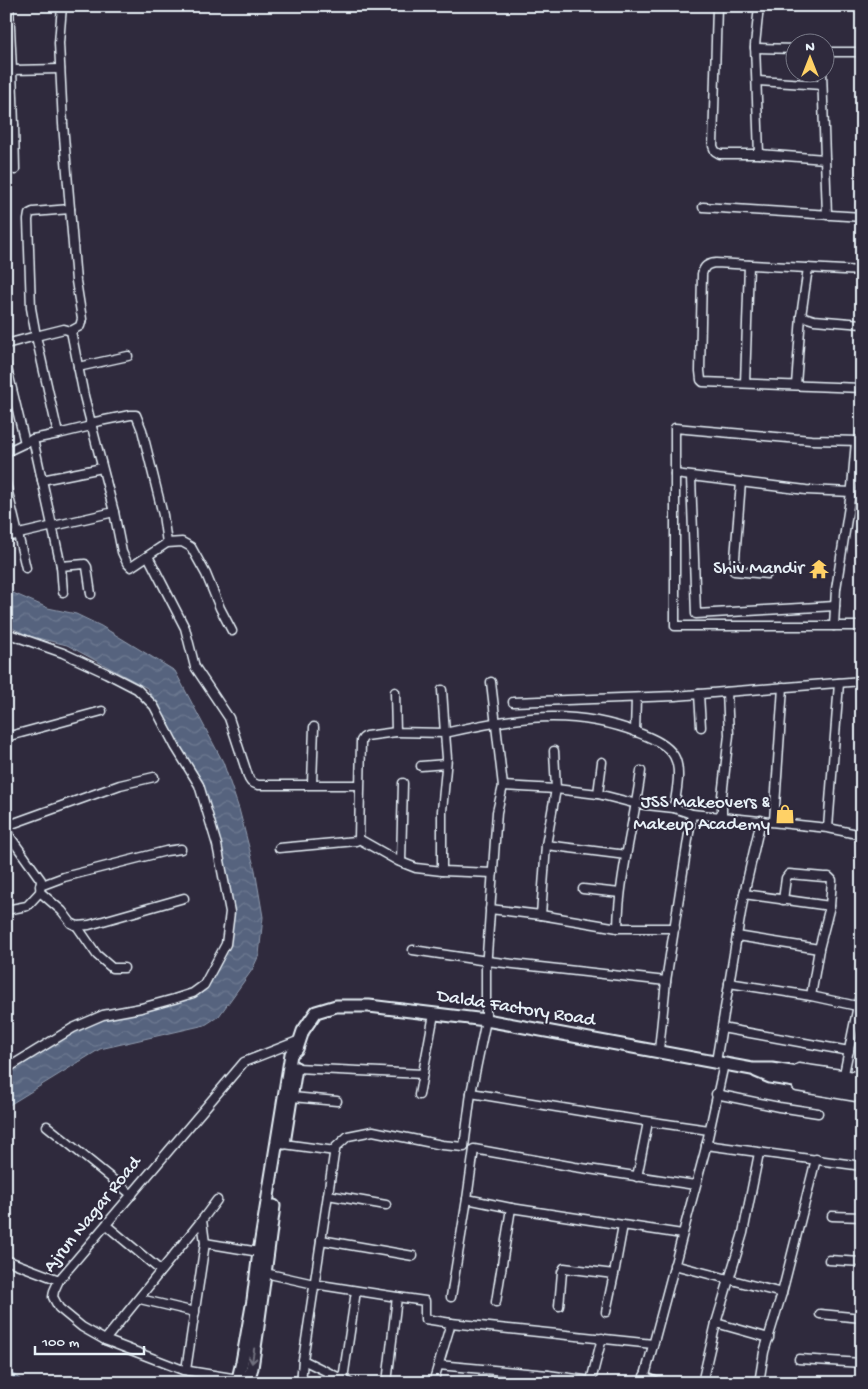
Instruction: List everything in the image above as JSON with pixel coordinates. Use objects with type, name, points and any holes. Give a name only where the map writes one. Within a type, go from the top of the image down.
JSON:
[{"type":"street","points":[[10,6],[8,50],[12,70],[9,80],[10,125],[15,170]]},
{"type":"street","points":[[6,344],[36,336],[71,330],[80,326],[82,319],[76,281],[63,124],[58,43],[62,6]]},
{"type":"street","points":[[717,6],[713,146],[716,151],[720,154],[759,154],[825,159]]},
{"type":"street","points":[[759,6],[755,48],[758,80],[759,154]]},
{"type":"street","points":[[755,48],[786,49]]},
{"type":"street","points":[[836,52],[862,52]]},
{"type":"street","points":[[12,70],[60,69]]},
{"type":"street","points":[[758,80],[822,84],[827,215]]},
{"type":"street","points":[[703,207],[862,217]]},
{"type":"street","points":[[58,434],[31,308],[28,220],[29,214],[33,212],[70,209]]},
{"type":"street","points":[[862,271],[708,264],[704,267],[702,284],[701,380],[703,382],[862,388]]},
{"type":"street","points":[[746,383],[748,265]]},
{"type":"street","points":[[796,385],[801,316],[808,268]]},
{"type":"street","points":[[801,316],[814,320],[862,324]]},
{"type":"street","points":[[71,330],[91,425],[114,512],[122,552],[127,563],[131,567],[136,565],[167,543],[182,542],[191,547],[206,574],[232,631]]},
{"type":"street","points":[[78,367],[128,356]]},
{"type":"street","points":[[6,364],[25,443]]},
{"type":"street","points":[[6,452],[33,439],[130,415],[136,416],[142,430],[163,515],[167,543]]},
{"type":"street","points":[[834,626],[836,589],[859,441],[811,440],[675,428],[675,626],[723,626],[834,626],[862,626]]},
{"type":"street","points":[[33,439],[61,566],[63,592]]},
{"type":"street","points":[[42,480],[102,468]]},
{"type":"street","points":[[675,474],[806,490],[852,492]]},
{"type":"street","points":[[691,476],[696,614],[835,606]]},
{"type":"street","points":[[741,482],[734,571],[767,574]]},
{"type":"street","points":[[6,484],[26,568]]},
{"type":"street","points":[[6,537],[114,512]]},
{"type":"street","points":[[148,556],[185,628],[194,667],[229,718],[248,779],[258,785],[359,785]]},
{"type":"street","points":[[61,566],[85,564],[87,566],[91,594]]},
{"type":"street","points":[[722,612],[723,626]]},
{"type":"street","points":[[6,633],[63,653],[106,673],[137,689],[154,706],[175,746],[199,785],[217,845],[230,912],[226,944],[204,985],[193,993],[141,1008],[103,1015],[73,1028],[6,1070]]},
{"type":"street","points":[[513,702],[636,698],[862,681]]},
{"type":"street","points":[[464,1147],[471,1093],[486,1020],[486,961],[496,812],[503,786],[491,682]]},
{"type":"street","points":[[828,828],[839,682]]},
{"type":"street","points":[[774,821],[783,687]]},
{"type":"street","points":[[442,690],[446,733],[446,764],[442,811],[442,871]]},
{"type":"street","points":[[395,692],[396,732]]},
{"type":"street","points":[[722,816],[722,796],[729,735],[727,692]]},
{"type":"street","points":[[699,694],[701,727]]},
{"type":"street","points":[[635,732],[636,698]]},
{"type":"street","points":[[6,737],[102,711]]},
{"type":"street","points":[[359,839],[359,785],[363,738],[396,732],[446,733],[525,717],[561,716],[592,720],[635,732],[664,745],[674,756],[678,770],[674,808]]},
{"type":"street","points":[[312,784],[314,727]]},
{"type":"street","points":[[541,915],[546,845],[556,789],[554,751]]},
{"type":"street","points":[[598,794],[602,762]]},
{"type":"street","points":[[421,766],[446,764]]},
{"type":"street","points":[[618,928],[620,893],[637,804],[641,771]]},
{"type":"street","points":[[6,826],[120,785],[154,777]]},
{"type":"street","points":[[401,862],[403,783]]},
{"type":"street","points":[[503,786],[598,794],[637,804],[674,808],[692,814],[774,821],[828,828],[862,835]]},
{"type":"street","points":[[659,1050],[666,981],[692,814]]},
{"type":"street","points":[[659,1383],[644,1380],[706,1145],[716,1094],[722,1028],[744,894],[761,820]]},
{"type":"street","points":[[6,831],[41,880],[40,889]]},
{"type":"street","points":[[359,839],[416,868],[492,873]]},
{"type":"street","points":[[278,848],[356,841],[359,839]]},
{"type":"street","points":[[546,845],[626,856]]},
{"type":"street","points":[[6,910],[27,906],[40,889],[64,877],[166,851],[181,849]]},
{"type":"street","points":[[783,900],[788,874],[824,877],[831,879],[833,883],[830,906],[810,996]]},
{"type":"street","points":[[40,889],[71,923],[78,926],[89,925],[184,898]]},
{"type":"street","points":[[583,889],[620,893]]},
{"type":"street","points":[[744,894],[830,906]]},
{"type":"street","points":[[490,909],[541,915],[618,928],[675,928]]},
{"type":"street","points":[[78,926],[97,955],[112,968],[124,968]]},
{"type":"street","points":[[737,936],[819,949]]},
{"type":"street","points":[[413,950],[486,961],[666,981]]},
{"type":"street","points":[[729,983],[810,996],[857,1006]]},
{"type":"street","points":[[838,1080],[849,1051],[862,986]]},
{"type":"street","name":"Dalda Factory Road","points":[[242,1382],[259,1252],[291,1054],[298,1044],[306,1025],[316,1012],[336,1006],[369,1006],[486,1020],[659,1050],[771,1073],[862,1083]]},
{"type":"street","points":[[419,1095],[434,1014]]},
{"type":"street","points":[[722,1028],[849,1051]]},
{"type":"street","name":"Dalda Factory Road","points":[[242,1382],[252,1368],[298,1056],[298,1044]]},
{"type":"street","name":"Ajrun Nagar Road","points":[[242,1382],[186,1370],[105,1340],[82,1327],[59,1308],[53,1297],[59,1280],[244,1062],[298,1044]]},
{"type":"street","points":[[771,1073],[794,1067],[838,1080],[862,1077]]},
{"type":"street","points":[[296,1068],[423,1074]]},
{"type":"street","points":[[771,1073],[788,1085],[862,1098]]},
{"type":"street","name":"Dalda Factory Road","points":[[838,1080],[862,1092]]},
{"type":"street","points":[[471,1093],[709,1130]]},
{"type":"street","points":[[716,1094],[818,1113]]},
{"type":"street","points":[[292,1097],[337,1101]]},
{"type":"street","points":[[637,1177],[648,1122]]},
{"type":"street","points":[[47,1126],[132,1194]]},
{"type":"street","points":[[301,1383],[335,1148],[348,1136],[373,1131],[442,1145],[695,1185]]},
{"type":"street","points":[[284,1144],[335,1150]]},
{"type":"street","points":[[706,1145],[862,1166]]},
{"type":"street","points":[[451,1296],[474,1149]]},
{"type":"street","points":[[702,1383],[716,1323],[743,1233],[759,1153]]},
{"type":"street","points":[[759,1383],[816,1159]]},
{"type":"street","points":[[328,1195],[386,1205]]},
{"type":"street","points":[[467,1199],[511,1208],[682,1234]]},
{"type":"street","points":[[105,1340],[140,1299],[160,1270],[217,1200]]},
{"type":"street","points":[[496,1302],[511,1208]]},
{"type":"street","points":[[832,1216],[862,1217]]},
{"type":"street","points":[[186,1370],[204,1244],[202,1220]]},
{"type":"street","points":[[106,1225],[160,1270]]},
{"type":"street","points":[[606,1312],[623,1225]]},
{"type":"street","points":[[321,1240],[413,1256]]},
{"type":"street","points":[[204,1244],[259,1252]]},
{"type":"street","points":[[6,1260],[59,1280]]},
{"type":"street","points":[[829,1260],[862,1262]]},
{"type":"street","points":[[674,1265],[782,1293]]},
{"type":"street","points":[[559,1306],[564,1268],[614,1274]]},
{"type":"street","points":[[265,1273],[314,1284],[424,1301],[425,1319],[653,1344]]},
{"type":"street","points":[[304,1360],[347,1381],[356,1291]]},
{"type":"street","points":[[387,1383],[398,1297]]},
{"type":"street","points":[[140,1299],[195,1312]]},
{"type":"street","points":[[820,1314],[862,1318]]},
{"type":"street","points":[[433,1383],[451,1323]]},
{"type":"street","points":[[716,1323],[769,1338]]},
{"type":"street","points":[[438,1364],[548,1379],[591,1382],[602,1338]]},
{"type":"street","points":[[800,1360],[862,1363]]},
{"type":"water","points":[[6,590],[48,608],[76,614],[101,626],[175,671],[223,762],[239,809],[255,870],[263,917],[259,955],[252,970],[219,1016],[205,1025],[100,1049],[6,1107],[6,1069],[86,1020],[192,994],[225,951],[230,910],[227,892],[195,774],[147,688],[67,645],[29,636],[6,625]]},
{"type":"water","points":[[6,1369],[25,1383],[6,1383]]},
{"type":"place","name":"Shiv Mandir","points":[[819,569]]},
{"type":"place","name":"JSS Makeovers & Makeup Academy","points":[[785,814]]}]
